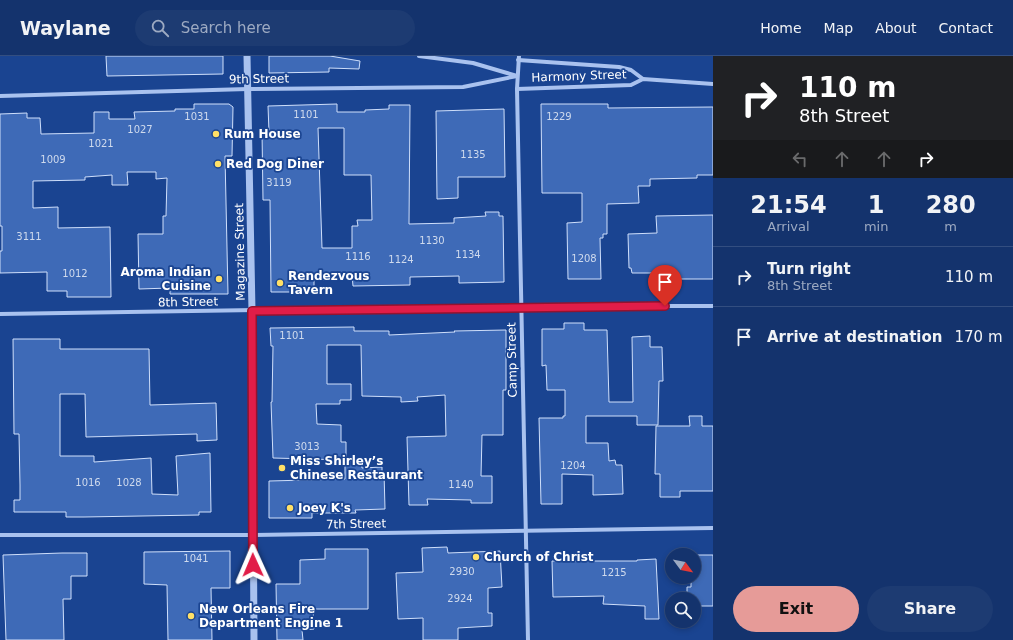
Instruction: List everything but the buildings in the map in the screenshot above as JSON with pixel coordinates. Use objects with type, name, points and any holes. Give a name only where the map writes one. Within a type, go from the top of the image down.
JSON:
[{"type":"street","name":"Magazine Street","points":[[247,56],[252,311],[252,535],[254,640]]},
{"type":"street","name":"Harmony Street","points":[[419,56],[473,63],[517,76]]},
{"type":"street","name":"Camp Street","points":[[519,58],[517,88],[528,640]]},
{"type":"street","points":[[519,58],[619,67],[631,70],[643,78]]},
{"type":"street","name":"9th Street","points":[[0,96],[248,89],[463,87],[517,76]]},
{"type":"street","name":"Harmony Street","points":[[517,88],[631,85],[643,78],[713,84]]},
{"type":"street","name":"8th Street","points":[[0,314],[521,306],[713,306]]},
{"type":"street","name":"7th Street","points":[[0,535],[252,535],[713,528]]},
{"type":"place","name":"Rum House","points":[[216,134]]},
{"type":"place","name":"Red Dog Diner","points":[[218,164]]},
{"type":"place","name":"Aroma Indian Cuisine","points":[[219,279]]},
{"type":"place","name":"Rendezvous Tavern","points":[[280,283]]},
{"type":"place","name":"Miss Shirley’s Chinese Restaurant","points":[[282,468]]},
{"type":"place","name":"Joey K's","points":[[290,508]]},
{"type":"place","name":"Church of Christ","points":[[476,557]]},
{"type":"place","name":"New Orleans Fire Department Engine 1","points":[[191,616]]},
{"type":"route","points":[[253,565],[252,311],[521,306],[665,306]]}]
